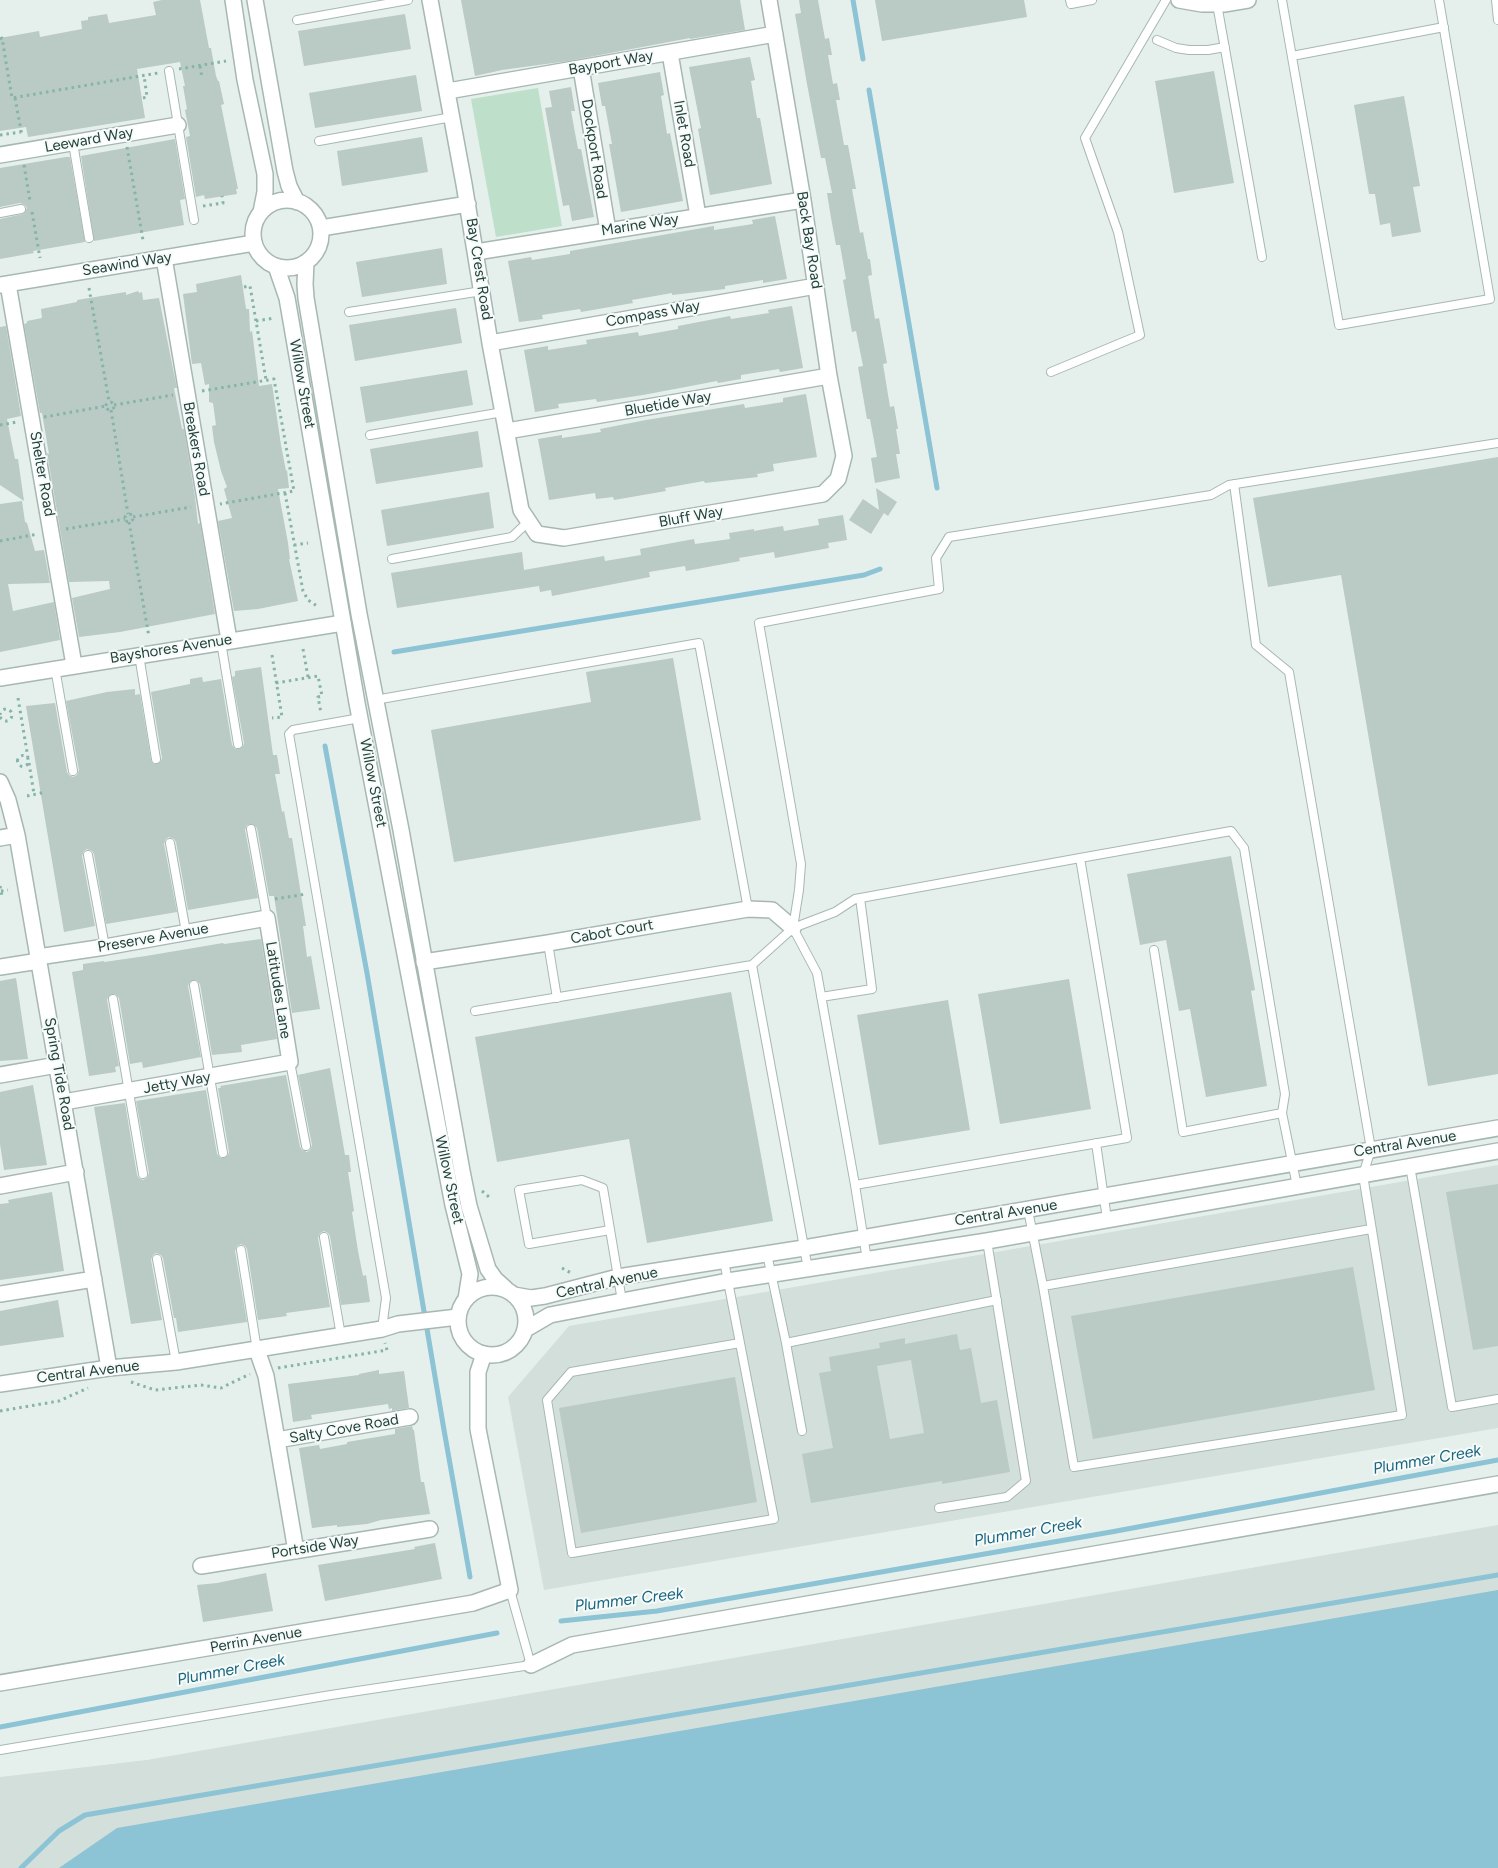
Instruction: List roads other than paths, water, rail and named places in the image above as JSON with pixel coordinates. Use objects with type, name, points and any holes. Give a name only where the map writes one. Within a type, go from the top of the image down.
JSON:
[{"type":"street","points":[[233,0],[245,80],[265,174],[265,192],[261,212]]},
{"type":"street","points":[[255,0],[285,171],[289,186],[297,202]]},
{"type":"street","name":"Bay Crest Road","points":[[430,0],[448,91],[490,343],[521,510],[537,534]]},
{"type":"street","name":"Back Bay Road","points":[[769,0],[803,200],[829,376],[844,456],[838,479]]},
{"type":"street","points":[[1179,0],[1202,4],[1248,0]]},
{"type":"street","name":"Bayport Way","points":[[448,91],[775,34]]},
{"type":"street","name":"Inlet Road","points":[[670,53],[698,216]]},
{"type":"street","name":"Dockport Road","points":[[581,68],[608,231]]},
{"type":"street","name":"Leeward Way","points":[[0,155],[178,125]]},
{"type":"street","points":[[290,200],[297,202],[313,212],[321,228],[319,246],[314,255],[306,262],[286,268],[276,266],[259,253],[254,243],[253,232],[255,222],[261,212],[269,205],[279,201],[290,200]]},
{"type":"street","name":"Marine Way","points":[[476,252],[803,200]]},
{"type":"street","points":[[321,228],[468,204]]},
{"type":"street","name":"Seawind Way","points":[[4,285],[254,243]]},
{"type":"street","name":"Breakers Road","points":[[164,258],[225,641]]},
{"type":"street","name":"Willow Street","points":[[306,262],[306,298],[359,614],[401,830],[469,1206],[488,1269],[494,1279],[510,1292]]},
{"type":"street","name":"Willow Street","points":[[276,266],[287,298],[360,718],[452,1205],[470,1274],[466,1299]]},
{"type":"street","name":"Shelter Road","points":[[4,285],[74,665]]},
{"type":"street","name":"Compass Way","points":[[490,343],[816,286]]},
{"type":"street","name":"Bluetide Way","points":[[506,431],[829,376]]},
{"type":"street","name":"Bluff Way","points":[[537,534],[564,538],[823,494],[838,479]]},
{"type":"street","name":"Bayshores Avenue","points":[[0,678],[343,623]]},
{"type":"street","name":"Spring Tide Road","points":[[0,782],[8,800],[17,835],[109,1368]]},
{"type":"street","points":[[0,838],[17,835]]},
{"type":"street","name":"Cabot Court","points":[[424,962],[748,909],[772,910],[793,928]]},
{"type":"street","name":"Preserve Avenue","points":[[0,967],[266,918]]},
{"type":"street","name":"Latitudes Lane","points":[[266,918],[290,1062]]},
{"type":"street","name":"Jetty Way","points":[[64,1102],[290,1062]]},
{"type":"street","points":[[0,1075],[57,1065]]},
{"type":"street","name":"Central Avenue","points":[[510,1292],[531,1298],[545,1296],[618,1278],[1028,1210],[1498,1128]]},
{"type":"street","name":"Central Avenue","points":[[526,1329],[550,1314],[622,1300],[728,1281],[987,1241],[1498,1151]]},
{"type":"street","points":[[0,1186],[76,1172]]},
{"type":"street","points":[[0,1294],[94,1279]]},
{"type":"street","points":[[496,1287],[510,1292],[521,1302],[525,1311],[526,1329],[522,1339],[510,1350],[494,1355],[475,1351],[467,1345],[452,1317],[474,1292],[484,1288],[496,1287]]},
{"type":"street","name":"Central Avenue","points":[[0,1384],[109,1368],[176,1362],[341,1336],[383,1334],[398,1324],[452,1317]]},
{"type":"street","name":"Salty Cove Road","points":[[257,1350],[266,1376],[296,1550]]},
{"type":"street","points":[[484,1354],[478,1372],[478,1428],[510,1590]]},
{"type":"street","name":"Salty Cove Road","points":[[278,1440],[410,1417]]},
{"type":"street","points":[[530,1665],[572,1645],[1498,1484]]},
{"type":"street","name":"Portside Way","points":[[201,1566],[430,1529]]},
{"type":"street","name":"Perrin Avenue","points":[[0,1683],[474,1603],[510,1590]]},
{"type":"lane","points":[[297,20],[408,0]]},
{"type":"lane","points":[[1070,0],[1071,4],[1092,0]]},
{"type":"lane","points":[[1051,372],[1140,335],[1118,232],[1085,138],[1166,0]]},
{"type":"lane","points":[[1282,0],[1339,325],[1490,299],[1439,0]]},
{"type":"lane","points":[[1496,0],[1498,20]]},
{"type":"lane","points":[[1217,4],[1262,257]]},
{"type":"lane","points":[[1292,56],[1444,27]]},
{"type":"lane","points":[[1157,40],[1176,48],[1189,50],[1208,50],[1225,47]]},
{"type":"lane","points":[[169,71],[194,220]]},
{"type":"lane","points":[[319,141],[452,117]]},
{"type":"lane","points":[[73,143],[89,238]]},
{"type":"lane","points":[[0,213],[21,209]]},
{"type":"lane","points":[[349,312],[482,291]]},
{"type":"lane","points":[[370,435],[503,412]]},
{"type":"lane","points":[[867,1260],[817,973],[793,928],[801,864],[759,623],[939,589],[936,558],[949,537],[1211,496],[1234,484],[1498,443]]},
{"type":"lane","points":[[1028,1210],[1074,1467],[1402,1415],[1363,1175],[1371,1150],[1289,672],[1256,645],[1234,484]]},
{"type":"lane","points":[[392,559],[512,537],[528,521]]},
{"type":"lane","points":[[225,641],[238,744]]},
{"type":"lane","points":[[375,700],[699,643],[748,909]]},
{"type":"lane","points":[[139,655],[156,759]]},
{"type":"lane","points":[[54,668],[73,771]]},
{"type":"lane","points":[[360,718],[293,730],[289,734],[386,1298],[383,1334]]},
{"type":"lane","points":[[251,829],[266,918]]},
{"type":"lane","points":[[475,1011],[752,966],[793,928],[835,912],[860,898],[1231,831],[1244,848],[1285,1094],[1282,1113],[1297,1186]]},
{"type":"lane","points":[[170,843],[186,932]]},
{"type":"lane","points":[[88,854],[105,947]]},
{"type":"lane","points":[[855,1184],[1128,1138],[1080,858]]},
{"type":"lane","points":[[821,997],[872,989],[860,898]]},
{"type":"lane","points":[[548,943],[557,998]]},
{"type":"lane","points":[[1154,950],[1183,1132],[1282,1113]]},
{"type":"lane","points":[[752,966],[808,1269]]},
{"type":"lane","points":[[194,985],[223,1153]]},
{"type":"lane","points":[[113,999],[142,1174]]},
{"type":"lane","points":[[290,1062],[306,1146]]},
{"type":"lane","points":[[1096,1143],[1107,1219]]},
{"type":"lane","points":[[1410,1166],[1452,1407],[1498,1399]]},
{"type":"lane","points":[[610,1230],[529,1244],[519,1190],[582,1180],[603,1188],[622,1300]]},
{"type":"lane","points":[[1043,1286],[1371,1229]]},
{"type":"lane","points":[[324,1237],[341,1336]]},
{"type":"lane","points":[[939,1508],[1007,1497],[1026,1481],[987,1241]]},
{"type":"lane","points":[[241,1250],[257,1350]]},
{"type":"lane","points":[[767,1254],[802,1431]]},
{"type":"lane","points":[[158,1258],[176,1362]]},
{"type":"lane","points":[[724,1261],[728,1281],[740,1343],[774,1519],[572,1553],[547,1400],[571,1372],[740,1343]]},
{"type":"lane","points":[[786,1343],[997,1300]]},
{"type":"lane","points":[[0,1750],[331,1695],[530,1665],[510,1590]]},
{"type":"water","points":[[1498,1590],[1498,1868],[59,1868],[117,1828]]},
{"type":"waterway","points":[[853,0],[863,59]]},
{"type":"waterway","points":[[869,90],[937,488]]},
{"type":"waterway","points":[[394,652],[864,575],[880,569]]},
{"type":"waterway","points":[[325,746],[367,973],[470,1577]]},
{"type":"waterway","name":"Plummer Creek","points":[[561,1621],[657,1611],[1111,1532],[1498,1460]]},
{"type":"waterway","points":[[21,1868],[59,1831],[85,1815],[1498,1575]]},
{"type":"waterway","name":"Plummer Creek","points":[[0,1727],[497,1633]]}]
